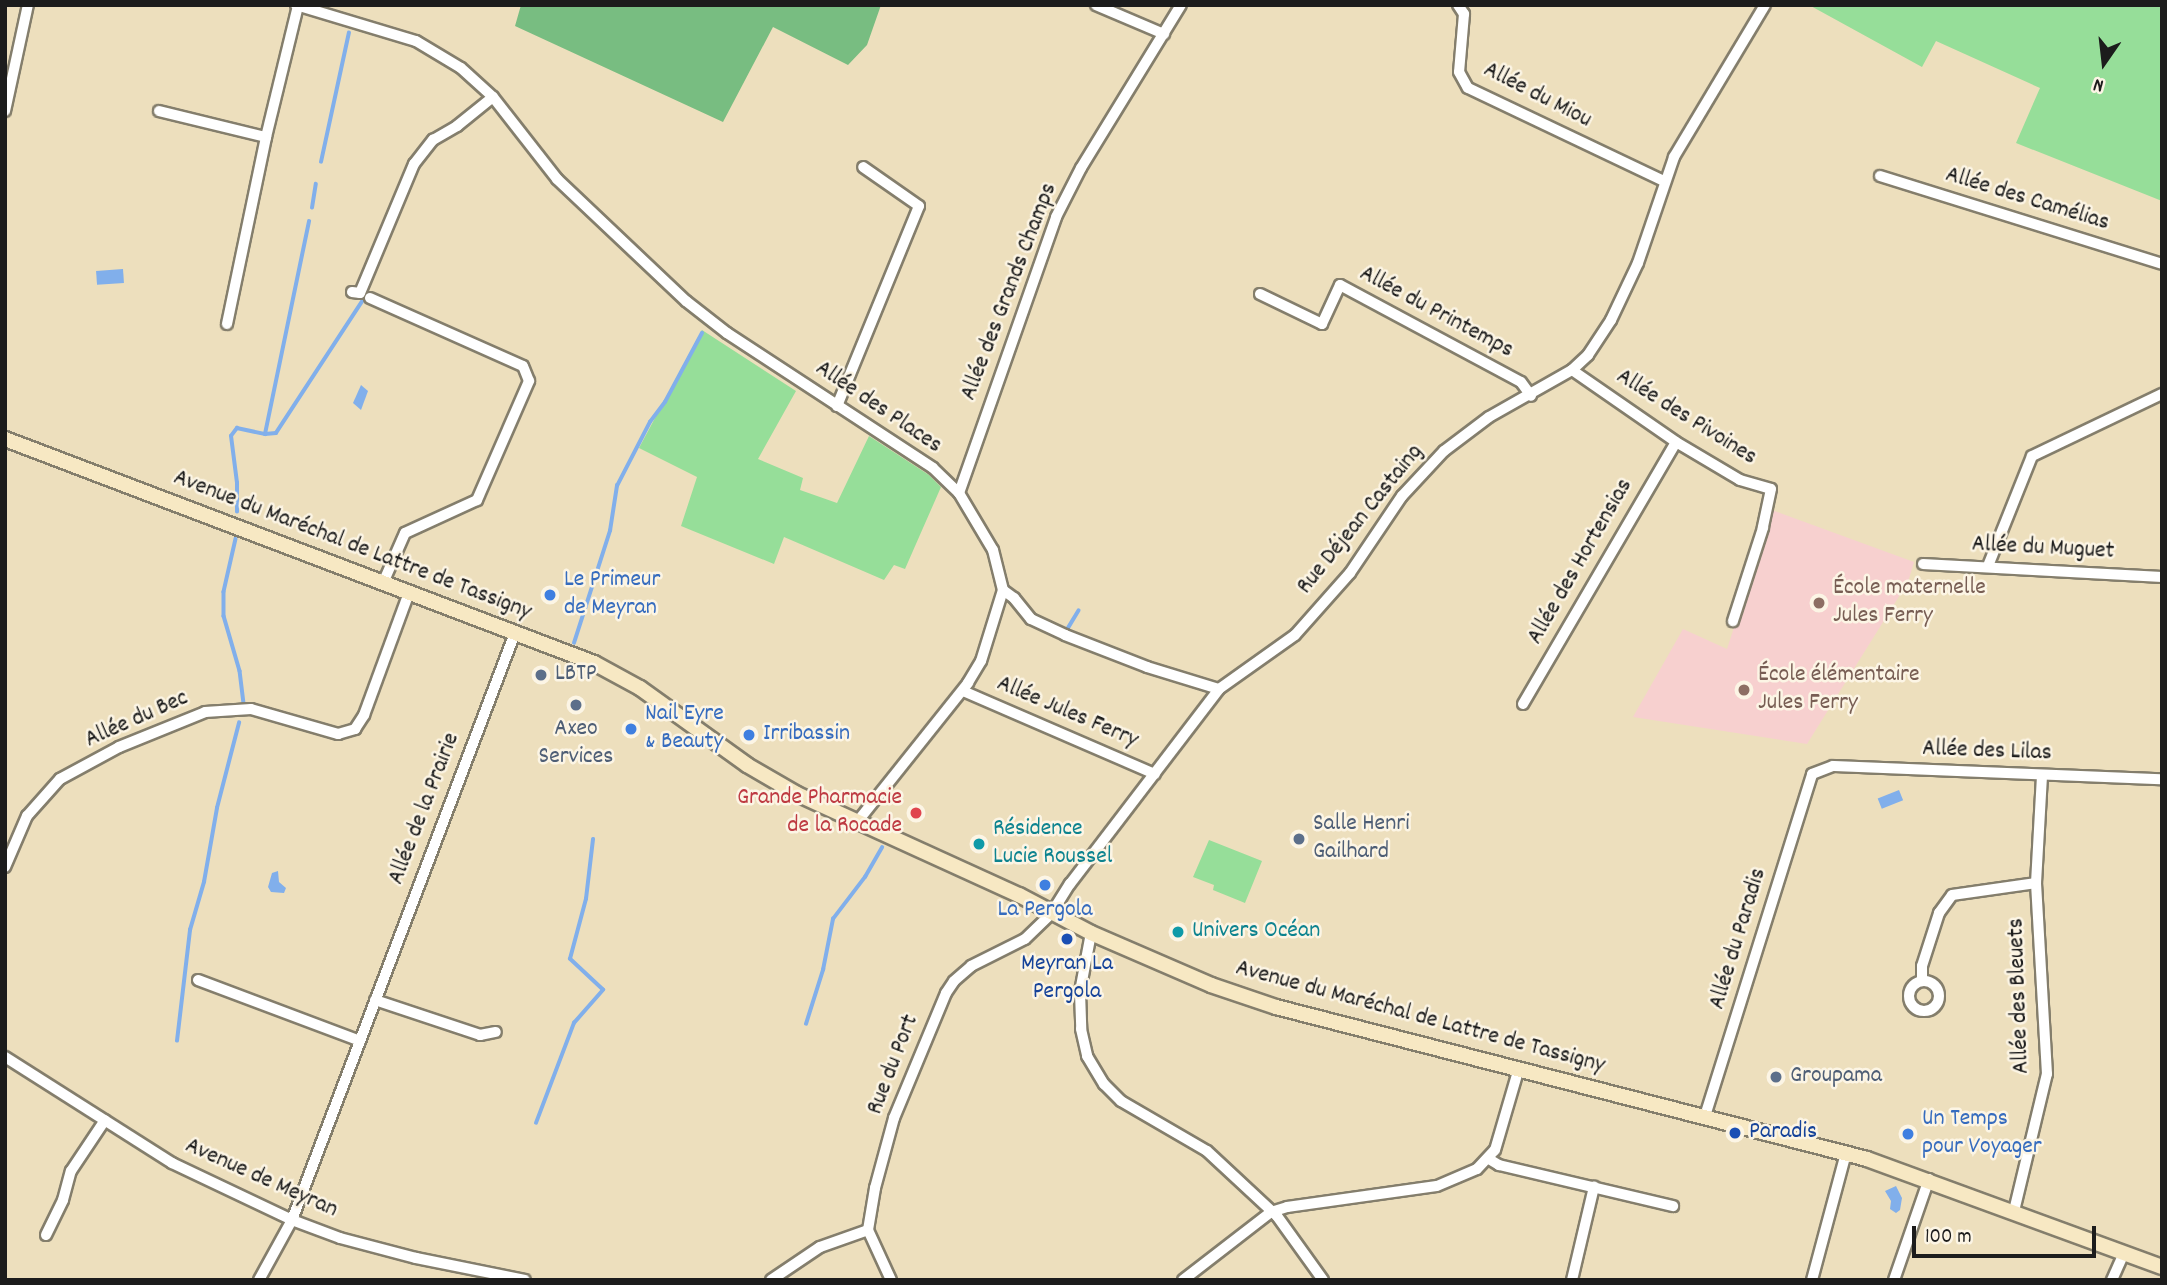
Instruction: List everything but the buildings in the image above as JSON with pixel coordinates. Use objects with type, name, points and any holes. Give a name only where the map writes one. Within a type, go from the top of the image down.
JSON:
[{"type":"main road","name":"Avenue du Maréchal de Lattre de Tassigny","points":[[5,439],[515,633],[622,678],[771,780],[1019,895],[1091,933],[1210,985],[1264,1004],[1846,1153],[1929,1179],[2162,1266]]},
{"type":"street","points":[[5,111],[28,5]]},
{"type":"street","points":[[1096,5],[1164,34]]},
{"type":"street","name":"Allée des Grands Champs","points":[[959,493],[1056,217],[1082,168],[1181,5]]},
{"type":"street","name":"Allée du Miou","points":[[1458,5],[1464,14],[1459,72],[1468,88],[1664,181]]},
{"type":"street","name":"Rue Déjean Castaing","points":[[1051,914],[1070,884],[1219,690],[1295,635],[1350,573],[1402,496],[1444,451],[1489,417],[1531,396],[1572,370],[1588,355],[1611,320],[1638,263],[1664,181],[1696,118],[1765,5]]},
{"type":"street","points":[[227,324],[266,136],[297,6]]},
{"type":"street","name":"Allée des Places","points":[[297,6],[416,41],[461,68],[493,97],[556,179],[634,255],[727,333],[933,468],[959,493],[993,550],[1003,590]]},
{"type":"street","points":[[352,292],[360,293],[414,164],[433,140],[457,127],[493,97]]},
{"type":"street","points":[[159,111],[266,136]]},
{"type":"street","points":[[837,406],[919,206],[863,167]]},
{"type":"street","name":"Allée des Camélias","points":[[1880,176],[2162,264]]},
{"type":"street","name":"Allée du Printemps","points":[[1260,294],[1322,324],[1340,285],[1521,382],[1531,396]]},
{"type":"street","points":[[370,298],[523,366],[529,381],[477,500],[405,533],[383,583]]},
{"type":"street","name":"Allée des Pivoines","points":[[1572,370],[1676,442],[1740,480],[1771,489],[1763,528],[1732,621]]},
{"type":"street","points":[[1988,566],[2032,456],[2162,394]]},
{"type":"street","name":"Allée des Hortensias","points":[[1523,704],[1676,442]]},
{"type":"street","name":"Allée du Muguet","points":[[1923,564],[2162,577]]},
{"type":"street","points":[[857,822],[962,691],[981,661],[1003,590],[1014,598],[1031,619],[1065,635],[1147,667],[1219,690]]},
{"type":"street","name":"Allée du Bec","points":[[5,867],[27,816],[60,779],[119,747],[205,712],[251,709],[338,734],[355,729],[364,715],[409,593]]},
{"type":"street","name":"Allée de la Prairie","points":[[259,1280],[292,1220],[515,633]]},
{"type":"street","name":"Allée Jules Ferry","points":[[962,691],[1155,774]]},
{"type":"street","name":"Allée des Lilas","points":[[1812,774],[1833,766],[2162,779]]},
{"type":"street","name":"Allée du Paradis","points":[[1705,1116],[1812,774]]},
{"type":"street","name":"Allée des Bleuets","points":[[2014,1211],[2047,1074],[2036,883],[2042,775]]},
{"type":"street","points":[[1922,981],[1922,966],[1939,913],[1952,895],[2036,883]]},
{"type":"street","name":"Rue du Port","points":[[868,1230],[875,1188],[894,1118],[946,993],[971,967],[1025,939],[1051,914]]},
{"type":"street","points":[[1091,933],[1080,992],[1081,1030],[1087,1056],[1104,1084],[1129,1107],[1207,1151],[1277,1216],[1323,1280]]},
{"type":"street","points":[[198,980],[360,1041]]},
{"type":"street","points":[[375,1000],[480,1035],[496,1032]]},
{"type":"street","name":"Avenue de Meyran","points":[[5,1057],[172,1163],[292,1220],[340,1238],[416,1258],[525,1280]]},
{"type":"street","points":[[1183,1280],[1271,1212],[1287,1207],[1437,1185],[1468,1175],[1489,1159],[1497,1145],[1519,1068]]},
{"type":"street","points":[[46,1235],[63,1200],[71,1171],[105,1120]]},
{"type":"street","points":[[1812,1280],[1846,1153]]},
{"type":"street","points":[[1489,1159],[1499,1165],[1673,1206]]},
{"type":"street","points":[[1894,1280],[1929,1179]]},
{"type":"street","points":[[1572,1280],[1594,1187]]},
{"type":"street","points":[[771,1280],[821,1247],[868,1230],[891,1280]]},
{"type":"street","points":[[2112,1280],[2124,1252]]},
{"type":"shaded area","points":[[1772,510],[1914,562],[1908,582],[1807,744],[1633,717],[1683,629],[1727,649]]},
{"type":"green space","points":[[521,5],[881,5],[867,45],[848,65],[773,27],[723,122],[515,26]]},
{"type":"green space","points":[[1809,5],[2162,5],[2162,201],[2016,143],[2040,88],[1936,41],[1922,67]]},
{"type":"green space","points":[[702,330],[796,391],[758,459],[803,478],[800,490],[837,503],[869,436],[929,475],[941,487],[905,569],[894,565],[884,580],[784,537],[774,564],[681,526],[697,477],[639,448]]},
{"type":"green space","points":[[1209,840],[1262,861],[1245,903],[1213,890],[1214,885],[1193,877]]},
{"type":"water","points":[[123,269],[124,283],[97,285],[96,271]]},
{"type":"water","points":[[361,385],[368,391],[361,410],[353,403]]},
{"type":"water","points":[[1899,790],[1903,800],[1882,809],[1878,799]]},
{"type":"water","points":[[278,871],[279,882],[286,888],[284,893],[271,892],[268,887],[272,873]]},
{"type":"water","points":[[1896,1186],[1902,1198],[1900,1210],[1896,1213],[1890,1209],[1891,1201],[1885,1191]]},
{"type":"waterway","points":[[321,162],[349,33]]},
{"type":"waterway","points":[[312,208],[316,184]]},
{"type":"waterway","points":[[265,434],[309,221]]},
{"type":"waterway","points":[[237,512],[237,483],[231,436],[237,428],[265,434],[276,433],[363,300]]},
{"type":"waterway","points":[[574,643],[610,531],[617,486],[650,422],[665,402],[702,333]]},
{"type":"waterway","points":[[236,539],[224,592],[224,616],[240,671],[244,702]]},
{"type":"waterway","points":[[1065,633],[1078,611]]},
{"type":"waterway","points":[[177,1041],[190,930],[204,882],[217,808],[239,723]]},
{"type":"waterway","points":[[536,1123],[574,1023],[603,990],[570,959],[586,899],[593,839]]},
{"type":"waterway","points":[[806,1024],[823,970],[833,919],[865,877],[882,848]]},
{"type":"place","name":"Le Primeur de Meyran","points":[[550,595]]},
{"type":"place","name":"École maternelle Jules Ferry","points":[[1819,603]]},
{"type":"place","name":"LBTP","points":[[541,675]]},
{"type":"place","name":"École élémentaire Jules Ferry","points":[[1744,690]]},
{"type":"place","name":"Axeo Services","points":[[576,705]]},
{"type":"place","name":"Nail Eyre & Beauty","points":[[631,729]]},
{"type":"place","name":"Irribassin","points":[[749,735]]},
{"type":"place","name":"Grande Pharmacie de la Rocade","points":[[916,813]]},
{"type":"place","name":"Salle Henri Gailhard","points":[[1299,839]]},
{"type":"place","name":"Résidence Lucie Roussel","points":[[979,844]]},
{"type":"place","name":"La Pergola","points":[[1045,885]]},
{"type":"place","name":"Univers Océan","points":[[1178,932]]},
{"type":"place","name":"Meyran La Pergola","points":[[1067,939]]},
{"type":"place","name":"Groupama","points":[[1776,1077]]},
{"type":"place","name":"Paradis","points":[[1735,1133]]},
{"type":"place","name":"Un Temps pour Voyager","points":[[1908,1134]]}]
